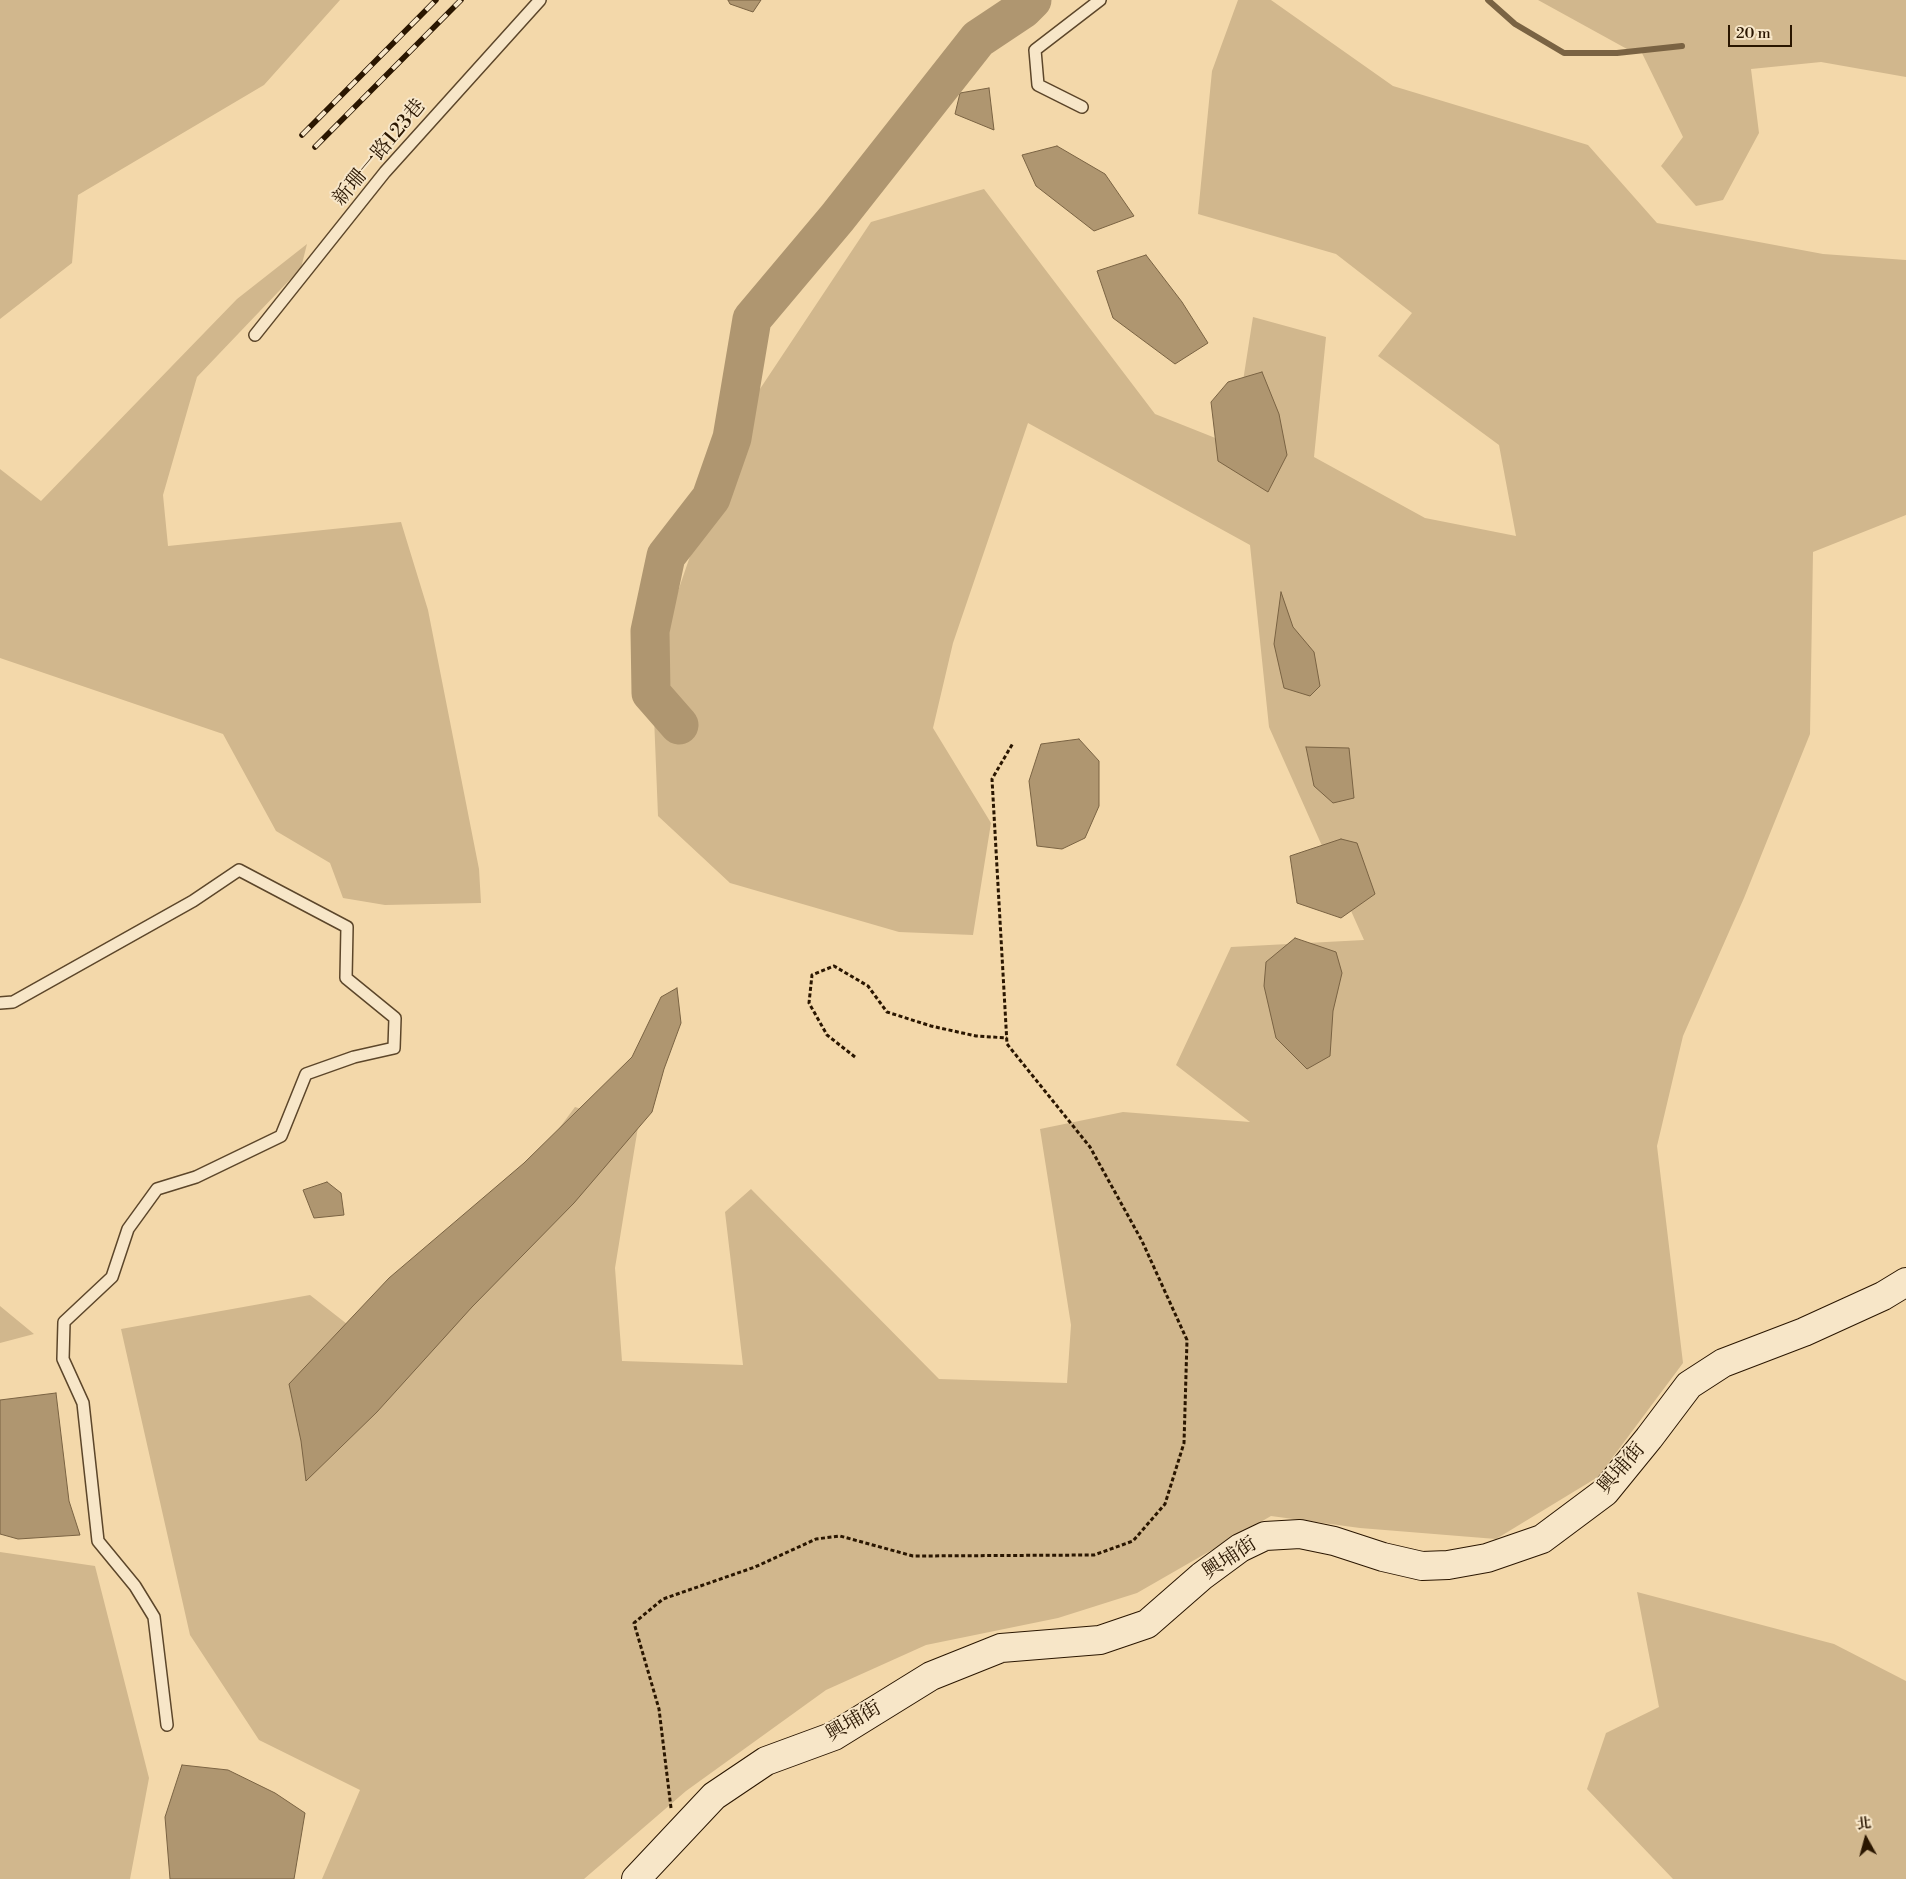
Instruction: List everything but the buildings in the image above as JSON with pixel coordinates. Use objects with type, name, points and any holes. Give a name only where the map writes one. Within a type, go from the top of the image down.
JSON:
[{"type":"street","name":"興埔街","points":[[636,1879],[714,1796],[766,1761],[834,1736],[931,1676],[1000,1648],[1100,1640],[1147,1624],[1202,1576],[1240,1548],[1265,1536],[1300,1534],[1334,1541],[1383,1558],[1422,1566],[1448,1565],[1487,1558],[1542,1539],[1605,1492],[1689,1385],[1724,1363],[1804,1332],[1883,1296],[1906,1282]]},
{"type":"lane","name":"新珊一路123巷","points":[[255,335],[385,172],[540,0]]},
{"type":"lane","points":[[1082,108],[1038,85],[1035,50],[1100,0]]},
{"type":"lane","points":[[0,1003],[13,1002],[193,902],[239,870],[347,927],[346,978],[395,1018],[394,1048],[354,1057],[306,1074],[282,1136],[196,1177],[157,1189],[128,1228],[112,1277],[64,1322],[63,1359],[83,1403],[98,1541],[135,1586],[154,1617],[167,1725]]},
{"type":"path","points":[[675,1838],[659,1709],[634,1623],[662,1599],[755,1567],[816,1539],[840,1536],[913,1556],[1094,1555],[1133,1541],[1165,1504],[1184,1443],[1187,1340],[1142,1241],[1090,1146],[1007,1044],[992,779],[1013,743]]},
{"type":"path","points":[[855,1057],[827,1035],[809,1003],[812,975],[834,966],[868,986],[887,1012],[931,1026],[976,1036],[1007,1038]]},
{"type":"shaded area","points":[[0,0],[340,0],[264,85],[78,195],[72,263],[0,319]]},
{"type":"shaded area","points":[[728,0],[761,0],[753,12],[730,4]]},
{"type":"shaded area","points":[[1238,0],[1271,0],[1393,86],[1588,145],[1657,223],[1823,254],[1906,260],[1906,515],[1813,552],[1810,734],[1744,898],[1683,1036],[1657,1146],[1683,1363],[1598,1477],[1496,1539],[1360,1528],[1271,1516],[1137,1593],[1058,1618],[926,1645],[826,1690],[686,1791],[584,1879],[322,1879],[360,1790],[259,1740],[190,1635],[121,1329],[310,1295],[389,1357],[575,1107],[638,1127],[615,1268],[622,1361],[743,1365],[725,1212],[751,1189],[939,1379],[1067,1383],[1071,1325],[1040,1129],[1123,1112],[1250,1122],[1176,1065],[1231,947],[1364,940],[1269,727],[1250,545],[1028,423],[953,643],[933,728],[991,823],[973,935],[899,932],[730,883],[658,816],[652,667],[734,428],[871,222],[984,189],[1155,414],[1233,445],[1253,317],[1326,337],[1314,457],[1425,518],[1516,536],[1499,445],[1378,356],[1412,313],[1336,254],[1198,214],[1212,71]]},
{"type":"shaded area","points":[[1538,0],[1906,0],[1906,77],[1821,62],[1751,69],[1759,133],[1723,200],[1696,206],[1661,166],[1683,137],[1640,49],[1627,49]]},
{"type":"shaded area","points":[[989,88],[994,130],[955,114],[960,93]]},
{"type":"shaded area","points":[[1057,146],[1105,174],[1134,216],[1094,231],[1036,186],[1022,155]]},
{"type":"shaded area","points":[[307,244],[301,268],[197,377],[163,495],[168,546],[401,522],[428,610],[479,869],[481,903],[385,905],[343,898],[330,863],[276,831],[223,734],[0,658],[0,469],[41,501],[237,299]]},
{"type":"shaded area","points":[[1146,255],[1182,302],[1208,343],[1175,364],[1113,318],[1097,271]]},
{"type":"shaded area","points":[[1262,372],[1279,414],[1287,455],[1268,492],[1218,461],[1211,402],[1228,382]]},
{"type":"shaded area","points":[[1281,592],[1293,627],[1314,652],[1320,686],[1310,696],[1284,688],[1274,644]]},
{"type":"shaded area","points":[[1079,739],[1099,761],[1099,806],[1085,838],[1062,849],[1037,846],[1029,781],[1041,744]]},
{"type":"shaded area","points":[[1306,747],[1349,748],[1354,798],[1333,803],[1314,786]]},
{"type":"shaded area","points":[[1341,839],[1357,843],[1375,894],[1341,918],[1297,903],[1290,856]]},
{"type":"shaded area","points":[[1295,938],[1336,952],[1342,973],[1333,1011],[1330,1056],[1307,1069],[1276,1038],[1264,986],[1266,962]]},
{"type":"shaded area","points":[[677,988],[681,1023],[664,1069],[652,1112],[574,1203],[472,1307],[377,1412],[306,1481],[301,1441],[289,1384],[389,1278],[524,1163],[632,1057],[661,997]]},
{"type":"shaded area","points":[[327,1182],[341,1193],[344,1215],[314,1218],[303,1190]]},
{"type":"shaded area","points":[[0,1306],[34,1334],[0,1343]]},
{"type":"shaded area","points":[[56,1393],[69,1501],[80,1535],[18,1539],[0,1534],[0,1400]]},
{"type":"shaded area","points":[[0,1552],[95,1566],[149,1778],[130,1879],[0,1879]]},
{"type":"shaded area","points":[[1637,1592],[1834,1644],[1906,1681],[1906,1879],[1673,1879],[1587,1789],[1606,1733],[1659,1707]]},
{"type":"shaded area","points":[[182,1765],[228,1770],[275,1793],[305,1813],[294,1879],[170,1879],[165,1817]]},
{"type":"waterway","points":[[679,725],[651,693],[650,631],[666,556],[711,498],[732,438],[752,319],[837,218],[978,39],[1023,9],[1032,0]]},
{"type":"waterway","points":[[1488,0],[1515,24],[1564,53],[1617,53],[1682,46]]},
{"type":"railway","points":[[302,135],[436,0]]},
{"type":"railway","points":[[315,147],[461,0]]}]
